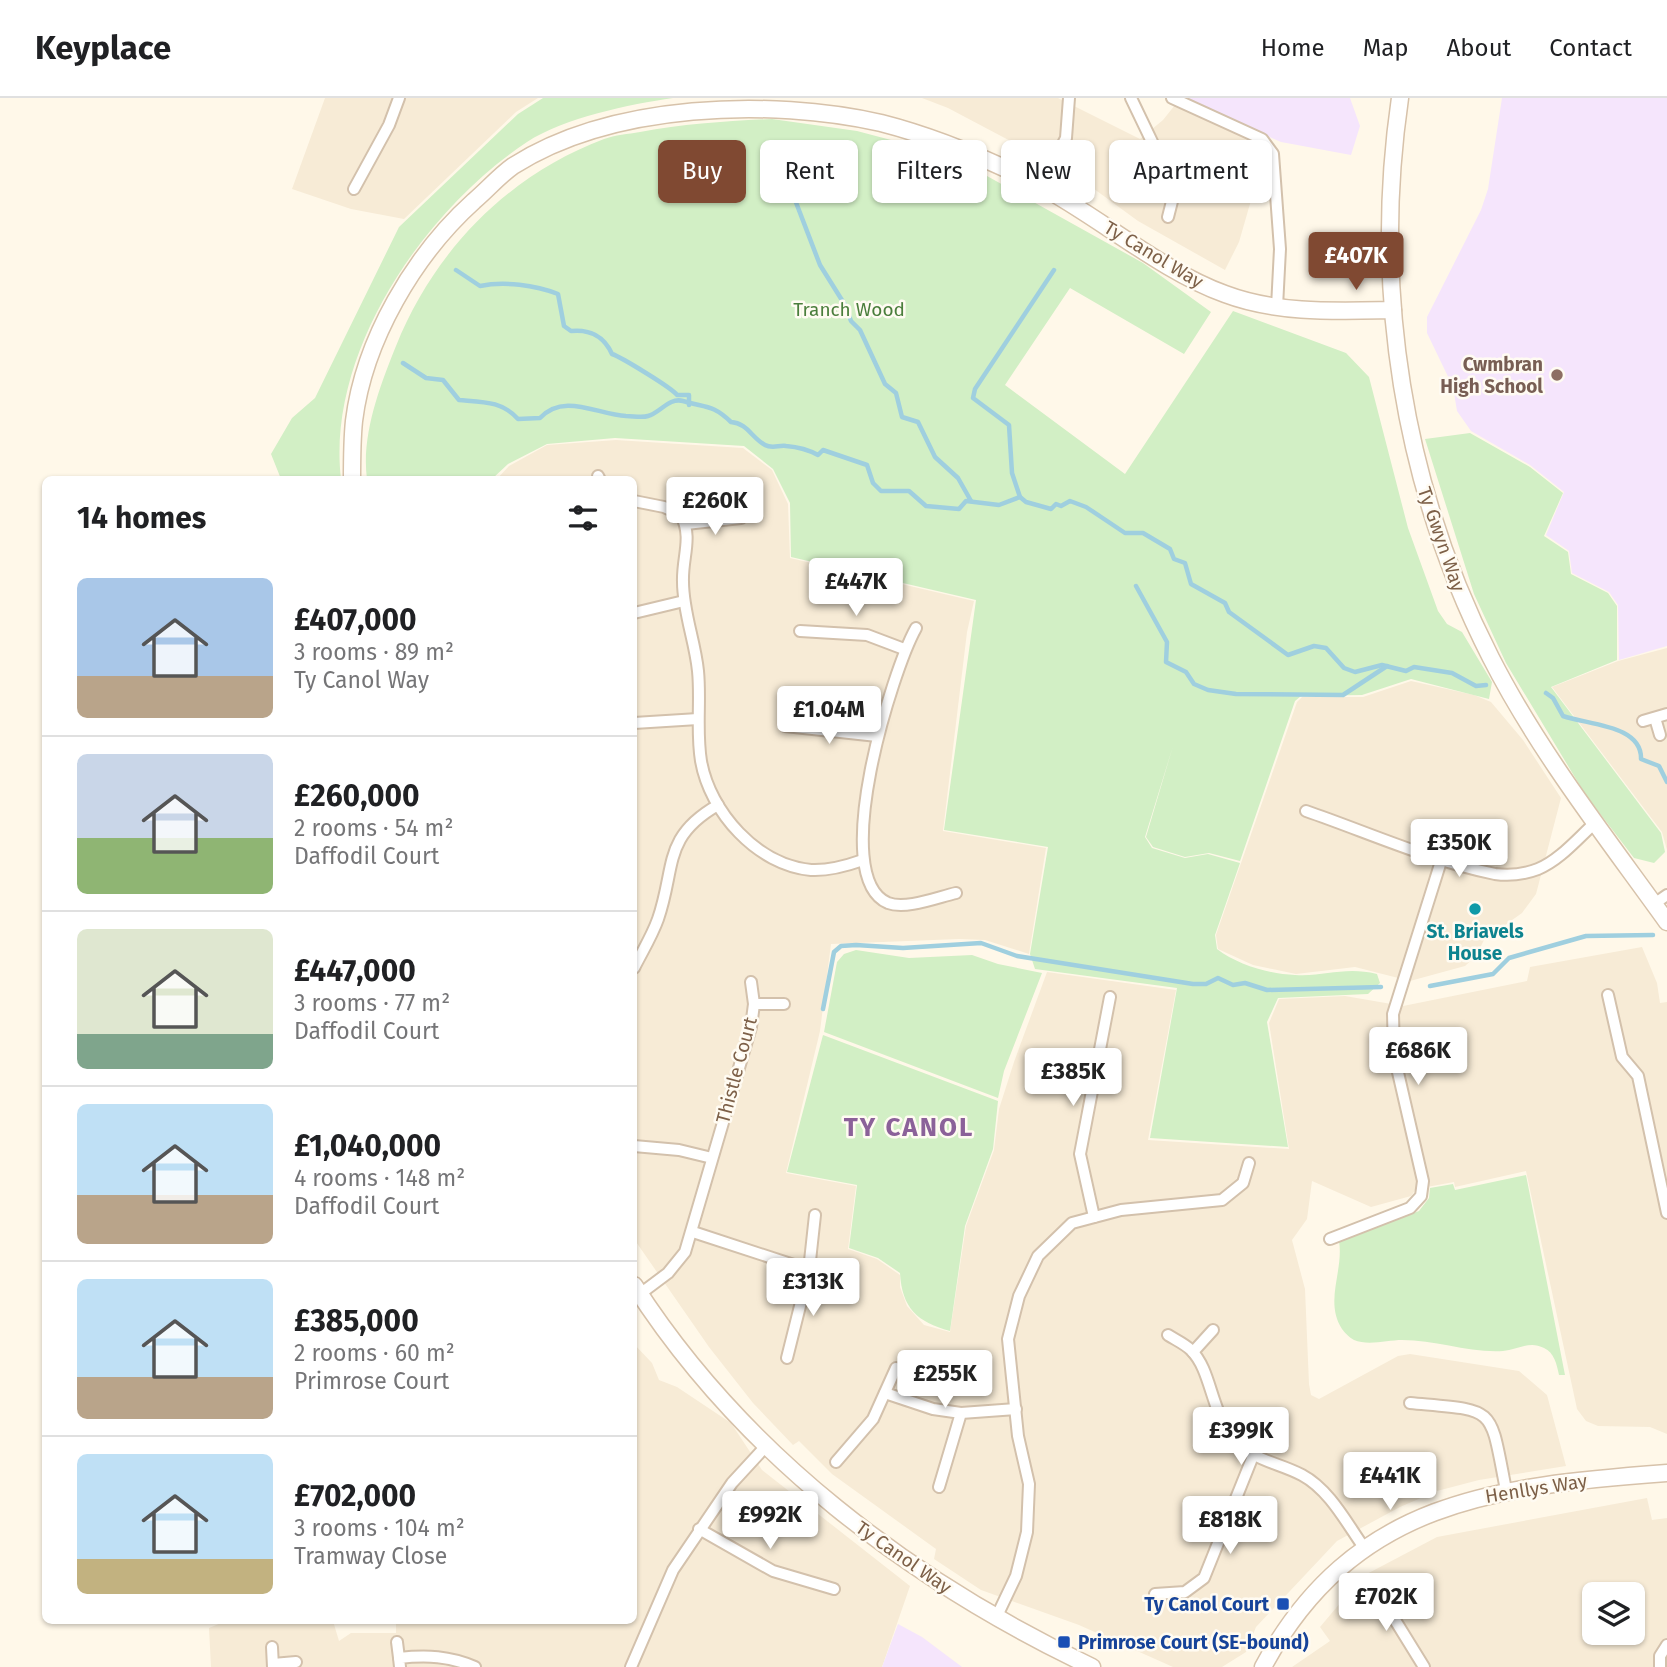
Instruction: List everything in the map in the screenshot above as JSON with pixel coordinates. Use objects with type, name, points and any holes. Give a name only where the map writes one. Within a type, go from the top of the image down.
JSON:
[{"type":"street","points":[[354,189],[389,125],[399,98]]},
{"type":"street","points":[[1065,140],[1069,98]]},
{"type":"street","points":[[1131,98],[1155,148],[1181,170],[1168,217]]},
{"type":"street","points":[[1172,98],[1262,139],[1273,154],[1280,249],[1277,307]]},
{"type":"street","name":"Ty Gwyn Way","points":[[1400,98],[1391,248],[1393,310],[1409,435],[1458,590],[1492,661],[1531,726],[1596,822],[1660,900],[1667,922]]},
{"type":"street","name":"Ty Canol Way","points":[[352,476],[354,421],[362,384],[381,332],[404,285],[464,210],[512,167],[548,148],[595,129],[638,116],[751,104],[879,122],[968,151],[1001,167]]},
{"type":"street","name":"Ty Canol Way","points":[[1069,203],[1188,276],[1225,294],[1277,307],[1393,310]]},
{"type":"street","points":[[637,502],[664,507],[681,515],[688,534],[683,568],[684,601],[696,658],[700,694],[698,719],[701,762],[706,782],[718,805],[747,840],[766,855],[786,863],[810,870],[845,867],[863,860]]},
{"type":"street","points":[[685,524],[741,518]]},
{"type":"street","points":[[637,611],[684,601]]},
{"type":"street","points":[[916,628],[904,649],[877,736],[866,801],[863,860],[872,884],[884,902],[895,905],[956,893]]},
{"type":"street","points":[[800,631],[867,635],[904,649]]},
{"type":"street","points":[[1643,721],[1667,714]]},
{"type":"street","points":[[1655,718],[1660,735]]},
{"type":"street","points":[[637,723],[698,719]]},
{"type":"street","points":[[785,726],[877,736]]},
{"type":"street","points":[[637,962],[657,921],[676,847],[683,832],[694,820],[718,805]]},
{"type":"street","points":[[1306,811],[1496,874],[1525,873],[1552,861],[1596,822]]},
{"type":"street","points":[[1330,1239],[1410,1208],[1421,1196],[1423,1181],[1394,1055],[1393,1014],[1442,858]]},
{"type":"street","name":"Thistle Court","points":[[637,1289],[677,1264],[693,1231],[751,1027],[754,1004],[751,982]]},
{"type":"street","points":[[1608,995],[1622,1057],[1638,1076],[1667,1213]]},
{"type":"street","points":[[1094,1217],[1080,1154],[1110,997]]},
{"type":"street","points":[[754,1004],[784,1004]]},
{"type":"street","points":[[637,1146],[679,1150],[712,1158]]},
{"type":"street","points":[[996,1618],[1017,1576],[1027,1532],[1029,1484],[1016,1409],[1008,1339],[1018,1296],[1038,1256],[1072,1223],[1121,1210],[1222,1200],[1243,1183],[1249,1163]]},
{"type":"street","points":[[787,1358],[809,1270],[815,1215]]},
{"type":"street","points":[[693,1231],[809,1270]]},
{"type":"street","name":"Ty Canol Way","points":[[637,1289],[721,1397],[767,1445],[848,1518],[936,1583],[996,1618],[1092,1667]]},
{"type":"street","points":[[1193,1352],[1213,1330]]},
{"type":"street","points":[[1168,1335],[1193,1352],[1199,1360],[1211,1399],[1225,1427],[1253,1456],[1302,1475],[1313,1483],[1333,1504],[1365,1549]]},
{"type":"street","points":[[836,1462],[873,1419],[895,1368]]},
{"type":"street","points":[[885,1393],[933,1409],[961,1413],[1016,1409]]},
{"type":"street","points":[[1410,1403],[1472,1409],[1491,1421],[1506,1490]]},
{"type":"street","points":[[939,1487],[961,1413]]},
{"type":"street","points":[[631,1667],[673,1570],[732,1483],[767,1445]]},
{"type":"street","points":[[1155,1594],[1185,1592],[1204,1578],[1253,1456]]},
{"type":"street","name":"Henllys Way","points":[[1263,1667],[1286,1627],[1307,1601],[1365,1549],[1435,1510],[1506,1490],[1666,1475]]},
{"type":"street","points":[[699,1529],[773,1571],[834,1589]]},
{"type":"street","points":[[1374,1586],[1424,1667]]},
{"type":"street","points":[[397,1642],[400,1663],[443,1656],[475,1667]]},
{"type":"street","points":[[1660,1667],[1660,1656],[1667,1644]]},
{"type":"street","points":[[272,1647],[273,1666],[296,1662]]},
{"type":"shaded area","points":[[325,98],[538,98],[516,112],[404,219],[351,209],[292,189]]},
{"type":"shaded area","points":[[922,98],[1058,98],[1140,139],[1163,120],[1175,105],[1248,137],[1248,140],[1109,140],[1109,200],[1095,190],[1095,140],[1009,140],[948,108]]},
{"type":"shaded area","points":[[1180,98],[1350,98],[1360,126],[1351,155],[1281,142]]},
{"type":"shaded area","name":"Cwmbran High School","points":[[1502,98],[1667,98],[1667,646],[1619,660],[1618,605],[1609,592],[1572,573],[1569,551],[1546,535],[1564,492],[1530,465],[1471,431],[1457,411],[1453,387],[1427,333],[1427,317],[1481,210],[1488,189]]},
{"type":"shaded area","points":[[1113,203],[1250,203],[1239,242],[1225,270],[1138,221]]},
{"type":"shaded area","points":[[616,440],[743,448],[772,470],[788,504],[790,558],[974,601],[967,632],[943,831],[1046,848],[1029,954],[985,940],[831,944],[820,1031],[786,1173],[856,1186],[848,1249],[877,1259],[900,1275],[900,1287],[907,1306],[924,1325],[950,1332],[966,1226],[994,1150],[999,1109],[1047,972],[1176,990],[1148,1140],[1289,1149],[1269,1023],[1279,999],[1345,996],[1403,1006],[1527,981],[1530,967],[1642,947],[1657,983],[1660,1003],[1667,1002],[1667,1434],[1650,1427],[1598,1426],[1586,1421],[1577,1409],[1526,1171],[1455,1187],[1454,1182],[1416,1189],[1411,1196],[1371,1207],[1312,1181],[1307,1219],[1292,1240],[1305,1289],[1309,1384],[1311,1395],[1319,1399],[1398,1356],[1410,1354],[1519,1371],[1547,1395],[1566,1466],[1479,1480],[1437,1491],[1400,1507],[1337,1541],[1256,1627],[1246,1652],[1222,1667],[1173,1667],[1079,1625],[981,1590],[934,1559],[936,1549],[832,1474],[799,1441],[793,1445],[753,1403],[709,1347],[637,1243],[637,476],[500,476],[509,466],[547,445]]},
{"type":"shaded area","points":[[1667,648],[1667,850],[1662,832],[1552,687],[1618,661]]},
{"type":"shaded area","points":[[1411,681],[1474,695],[1491,702],[1523,740],[1561,798],[1536,894],[1522,913],[1484,940],[1476,956],[1465,966],[1410,981],[1355,967],[1296,974],[1253,965],[1218,949],[1216,935],[1297,702],[1302,697],[1363,697]]},
{"type":"shaded area","points":[[637,1347],[652,1363],[659,1380],[677,1387],[731,1423],[762,1470],[910,1586],[882,1667],[211,1667],[209,1628],[219,1624],[334,1624],[339,1641],[351,1633],[396,1633],[396,1624],[637,1624]]},
{"type":"shaded area","points":[[1647,1498],[1652,1520],[1667,1518],[1667,1667],[1292,1667],[1330,1641],[1320,1627],[1363,1576],[1437,1537]]},
{"type":"shaded area","points":[[898,1624],[922,1637],[962,1667],[882,1667]]},
{"type":"green space","points":[[543,98],[673,98],[598,113],[542,133],[489,171],[453,205],[419,245],[390,288],[366,334],[349,382],[341,431],[341,476],[280,476],[271,454],[292,418],[315,398],[399,227],[518,114]]},
{"type":"green space","name":"Tranch Wood","points":[[772,119],[857,131],[891,140],[872,140],[872,203],[987,203],[987,176],[1001,184],[1001,203],[1035,203],[1143,263],[1211,312],[1184,354],[1070,288],[1005,385],[1125,474],[1233,311],[1346,353],[1369,377],[1408,528],[1438,611],[1447,624],[1462,632],[1492,682],[1489,699],[1411,679],[1362,695],[1301,696],[1295,701],[1240,861],[1209,853],[1185,857],[1153,847],[1146,837],[1173,746],[1145,837],[1152,848],[1185,858],[1208,854],[1240,863],[1215,935],[1217,949],[1225,955],[1254,968],[1285,974],[1354,971],[1377,974],[1380,983],[1368,994],[1278,998],[1267,1022],[1288,1147],[1150,1138],[1177,988],[1035,969],[1030,954],[1048,847],[944,830],[976,600],[791,557],[790,503],[773,469],[744,446],[615,438],[547,444],[508,464],[495,476],[367,476],[369,428],[396,346],[431,279],[453,248],[478,220],[536,173],[569,154],[608,138],[689,125]]},
{"type":"green space","points":[[1470,433],[1530,467],[1563,493],[1544,536],[1568,552],[1571,574],[1608,593],[1617,606],[1617,660],[1551,687],[1661,833],[1665,852],[1654,863],[1634,858],[1585,794],[1506,663],[1474,594],[1425,439]]},
{"type":"green space","points":[[856,950],[909,958],[972,955],[998,964],[1042,973],[1004,1071],[998,1098],[824,1032],[837,962],[844,954]]},
{"type":"green space","points":[[823,1035],[998,1101],[993,1149],[965,1226],[950,1331],[929,1323],[913,1312],[904,1296],[900,1273],[878,1258],[849,1248],[857,1185],[787,1172]]},
{"type":"green space","points":[[1526,1175],[1565,1375],[1559,1375],[1553,1356],[1539,1346],[1528,1345],[1490,1351],[1402,1340],[1365,1343],[1354,1340],[1343,1331],[1337,1318],[1334,1297],[1339,1241],[1419,1211],[1429,1198],[1430,1188],[1453,1184],[1455,1190]]},
{"type":"waterway","points":[[796,203],[820,265],[845,305],[851,321],[860,330],[885,384],[896,393],[902,417],[918,422],[935,457],[958,478],[971,501]]},
{"type":"waterway","points":[[456,270],[480,286],[519,285],[558,294],[564,326],[571,331],[584,331],[600,338],[612,354],[677,395],[689,395],[689,405]]},
{"type":"waterway","points":[[1020,497],[1012,473],[1009,425],[973,398],[975,389],[1054,270]]},
{"type":"waterway","points":[[403,363],[426,378],[443,380],[459,400],[499,406],[518,419],[540,418],[549,410],[570,406],[640,417],[646,417],[678,400],[708,407],[731,422],[741,425],[768,446],[795,447],[818,455],[823,450],[867,465],[873,483],[881,491],[909,491],[926,506],[959,509],[966,501],[999,505],[1020,497],[1026,502],[1051,509],[1056,504],[1061,506],[1070,501],[1086,507],[1125,533],[1143,533],[1170,549],[1174,559],[1185,563],[1191,584],[1225,603],[1229,612],[1288,655],[1314,646],[1326,648],[1344,668],[1355,672],[1382,665],[1406,671],[1414,667],[1452,673],[1476,686],[1486,685]]},
{"type":"waterway","points":[[1136,586],[1167,642],[1166,662],[1186,672],[1194,684],[1208,690],[1236,694],[1343,695],[1387,666]]},
{"type":"waterway","points":[[1546,693],[1553,698],[1563,716],[1612,728],[1633,739],[1639,748],[1641,759],[1659,766],[1667,782]]},
{"type":"waterway","points":[[1430,986],[1493,974],[1509,958],[1586,936],[1653,935]]},
{"type":"waterway","points":[[823,1009],[834,952],[841,946],[856,945],[903,948],[981,943],[1017,956],[1193,984],[1206,984],[1218,978],[1233,985],[1245,983],[1267,990],[1381,987]]},
{"type":"place","name":"Cwmbran High School","points":[[1557,375]]},
{"type":"place","name":"St. Briavels House","points":[[1475,909]]},
{"type":"place","name":"Ty Canol Court","points":[[1283,1604]]},
{"type":"place","name":"Primrose Court (SE-bound)","points":[[1064,1642]]},
{"type":"district","name":"TY CANOL","points":[[909,1127]]}]
